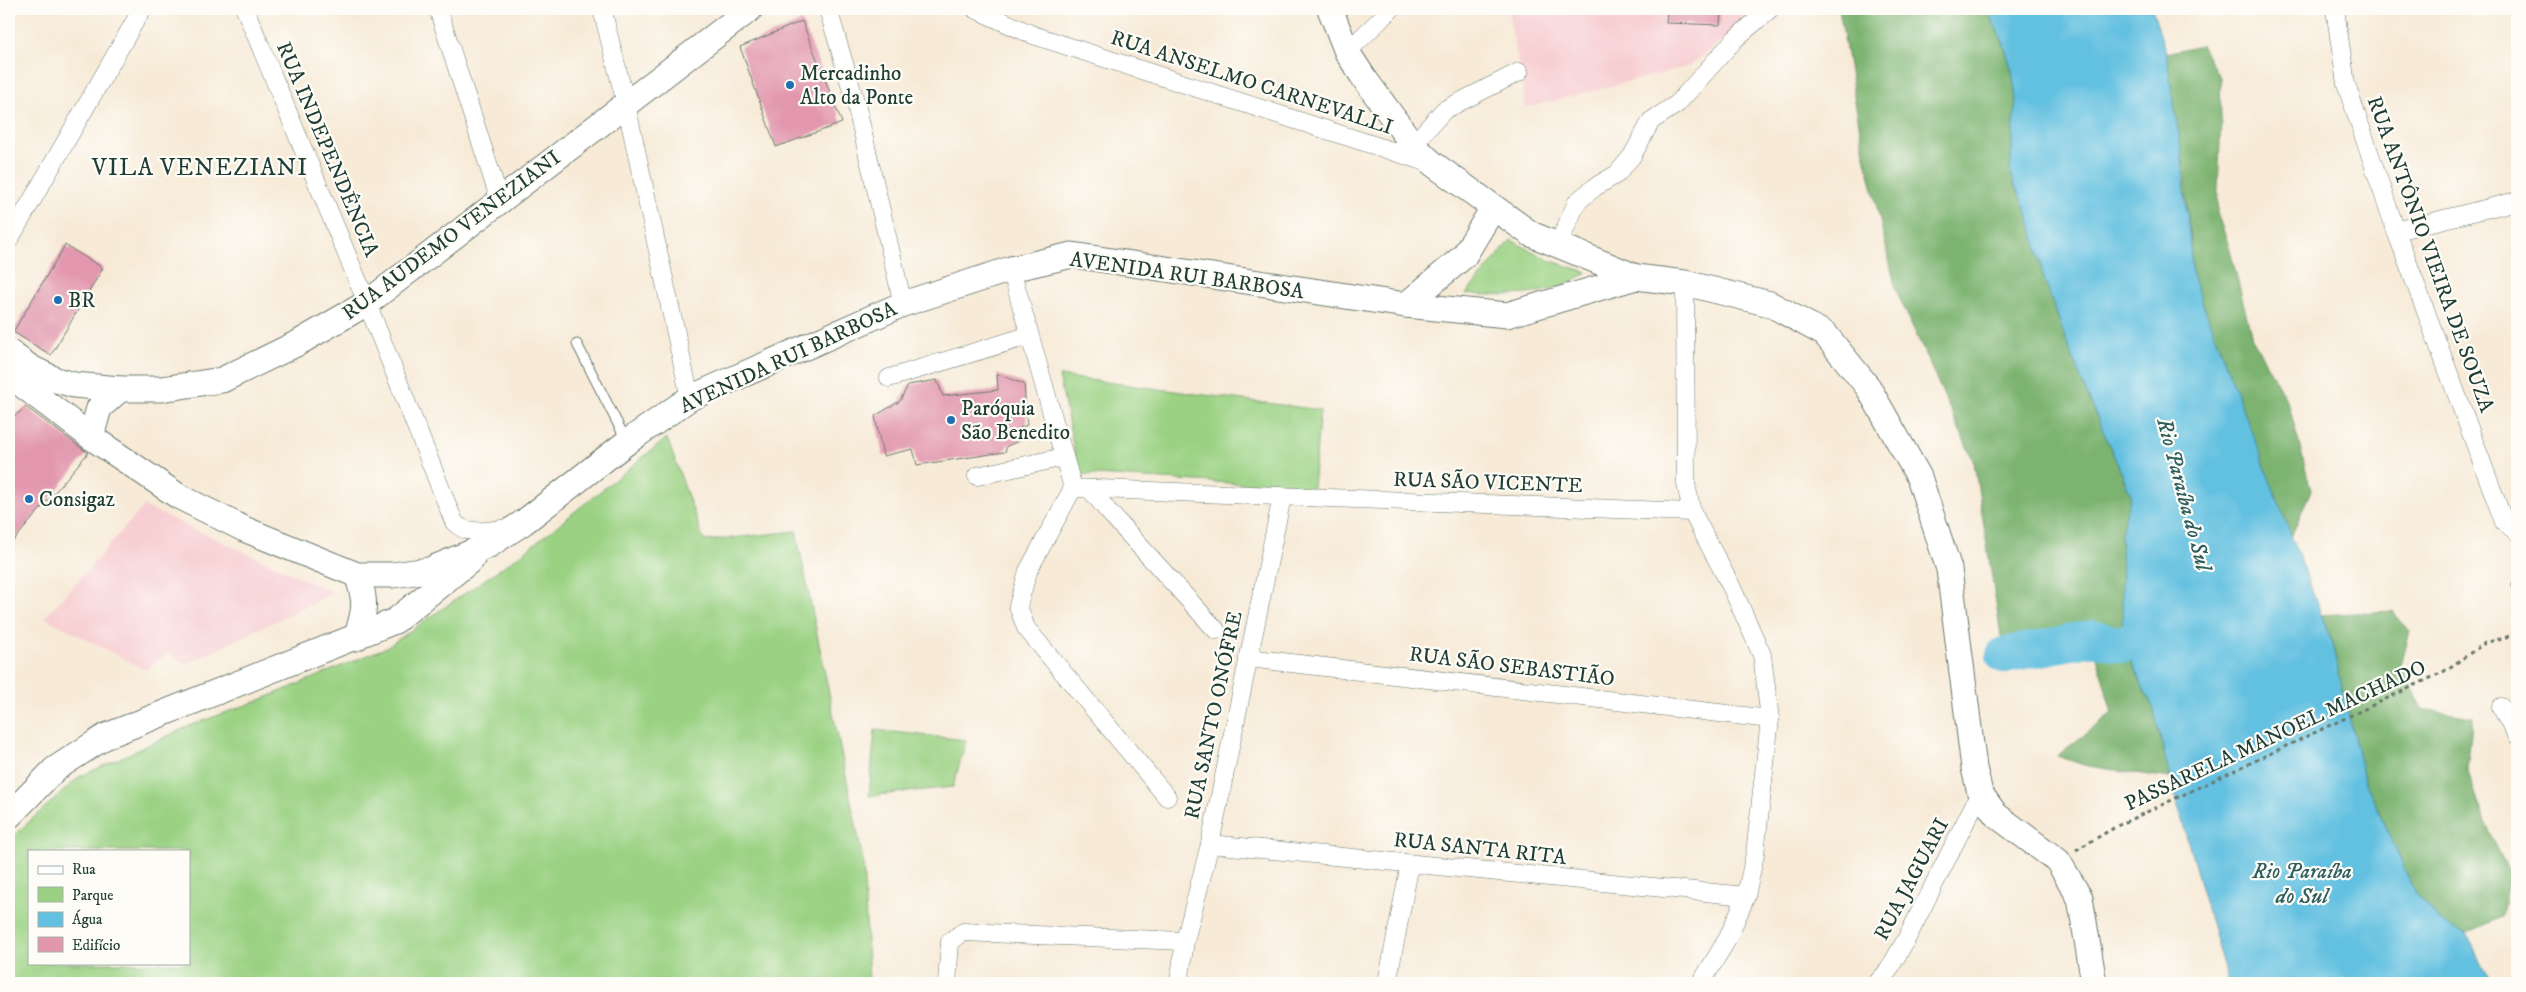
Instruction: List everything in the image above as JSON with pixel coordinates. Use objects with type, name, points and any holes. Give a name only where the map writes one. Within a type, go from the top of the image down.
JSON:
[{"type":"main road","name":"RUA AUDEMO VENEZIANI","points":[[9,352],[31,368],[56,380],[74,385],[120,389],[161,389],[222,380],[298,343],[367,303],[750,9]]},
{"type":"main road","points":[[1330,9],[1347,52],[1413,145],[1433,164],[1531,234],[1636,276]]},
{"type":"main road","points":[[1406,306],[1464,256],[1493,208]]},
{"type":"main road","name":"AVENIDA RUI BARBOSA","points":[[12,378],[91,437],[178,496],[244,529],[357,575],[393,575],[429,570],[489,545],[519,526],[627,442],[690,398],[904,304],[1011,269],[1072,255],[1406,306],[1507,315],[1636,276],[1686,282],[1770,304],[1825,334],[1868,387],[1918,477],[1949,569],[1974,768],[1980,793],[1996,815],[2058,861]]},
{"type":"main road","points":[[91,437],[99,408],[120,389]]},
{"type":"main road","points":[[9,816],[55,769],[106,736],[395,621],[435,591],[489,545]]},
{"type":"main road","points":[[356,638],[364,612],[364,596],[357,575]]},
{"type":"main road","points":[[2058,861],[2080,898],[2094,983]]},
{"type":"street","points":[[9,240],[142,9]]},
{"type":"street","name":"RUA INDEPENDÊNCIA","points":[[245,9],[367,303],[454,522],[460,529],[472,531],[519,526]]},
{"type":"street","points":[[438,9],[500,201]]},
{"type":"street","points":[[602,9],[626,104],[690,398]]},
{"type":"street","points":[[828,9],[856,104],[904,304]]},
{"type":"street","name":"RUA ANSELMO CARNEVALLI","points":[[975,9],[1033,35],[1433,164]]},
{"type":"street","points":[[1347,52],[1391,9]]},
{"type":"street","points":[[1558,246],[1577,202],[1595,187],[1617,174],[1632,156],[1651,121],[1676,104],[1735,39],[1770,9]]},
{"type":"street","name":"RUA ANTÔNIO VIEIRA DE SOUZA","points":[[2335,9],[2346,84],[2396,231],[2504,522],[2517,532]]},
{"type":"street","name":"RUA ANSELMO CARNEVALLI","points":[[1413,145],[1444,110],[1519,72]]},
{"type":"street","points":[[2396,231],[2517,201]]},
{"type":"street","points":[[1011,269],[1028,336],[1064,457],[1082,489],[1108,512],[1216,630]]},
{"type":"street","points":[[1686,282],[1686,484],[1692,512],[1732,588],[1762,655],[1770,719],[1755,854],[1746,896],[1728,938],[1701,983]]},
{"type":"street","points":[[889,378],[1028,336]]},
{"type":"street","points":[[976,476],[1064,457]]},
{"type":"street","points":[[1082,489],[1028,570],[1018,606],[1026,628],[1167,797]]},
{"type":"street","name":"RUA SÃO VICENTE","points":[[1082,489],[1692,512]]},
{"type":"street","name":"RUA SANTO ONÓFRE","points":[[1179,983],[1185,941],[1210,844],[1282,497]]},
{"type":"street","name":"RUA SÃO SEBASTIÃO","points":[[1248,658],[1770,719]]},
{"type":"street","points":[[2501,707],[2517,735]]},
{"type":"street","name":"RUA JAGUARI","points":[[1877,983],[1888,971],[1907,938],[1980,793]]},
{"type":"street","name":"RUA SANTA RITA","points":[[1210,844],[1746,896]]},
{"type":"street","points":[[1388,983],[1410,864]]},
{"type":"street","points":[[947,983],[950,942],[963,932],[1185,941]]},
{"type":"lane","points":[[577,344],[627,442]]},
{"type":"path","points":[[2517,576],[2513,585],[2517,606]]},
{"type":"path","name":"PASSARELA MANOEL MACHADO","points":[[2058,861],[2119,825],[2443,672],[2485,643],[2517,634]]},
{"type":"shaded area","points":[[1508,9],[1747,9],[1730,34],[1690,66],[1526,108]]},
{"type":"shaded area","points":[[144,506],[334,593],[186,664],[167,653],[146,670],[45,618]]},
{"type":"green space","points":[[1839,9],[1987,9],[2003,42],[2012,71],[2016,99],[2010,172],[2031,223],[2043,276],[2080,378],[2131,495],[2121,533],[2123,645],[2154,710],[2170,778],[2087,766],[2057,756],[2112,713],[2092,638],[2004,655],[1974,462],[1896,290],[1863,147]]},
{"type":"green space","points":[[2201,45],[2220,78],[2221,119],[2217,213],[2230,249],[2252,338],[2289,405],[2311,490],[2291,537],[2193,278],[2185,175],[2166,53]]},
{"type":"green space","points":[[1511,240],[1551,261],[1587,272],[1560,287],[1530,294],[1466,294]]},
{"type":"green space","points":[[1059,376],[1320,410],[1313,488],[1079,474]]},
{"type":"green space","points":[[667,438],[704,541],[796,531],[863,860],[869,983],[9,983],[9,843],[11,838],[79,777],[189,726],[265,698],[387,647],[523,553]]},
{"type":"green space","points":[[2392,611],[2410,631],[2401,666],[2422,709],[2473,717],[2467,769],[2485,822],[2509,873],[2502,917],[2467,933],[2452,929],[2440,921],[2416,894],[2364,779],[2331,640],[2321,615]]},
{"type":"green space","points":[[875,730],[966,740],[953,787],[869,796]]},
{"type":"water","name":"Rio Paraíba do Sul","points":[[1987,9],[2152,9],[2166,53],[2181,149],[2193,278],[2331,640],[2364,779],[2416,894],[2440,921],[2452,928],[2467,933],[2482,966],[2495,983],[2228,983],[2170,778],[2154,710],[2123,645],[2121,533],[2131,495],[2080,378],[2043,276],[2031,223],[2010,172],[2016,99],[2012,71],[2003,42]]},
{"type":"building","points":[[1667,9],[1721,9],[1720,25],[1666,23]]},
{"type":"building","name":"Mercadinho Alto da Ponte","points":[[802,21],[842,123],[776,147],[740,47]]},
{"type":"building","name":"BR","points":[[65,245],[103,268],[51,355],[13,332]]},
{"type":"building","name":"Paróquia São Benedito","points":[[997,374],[1024,384],[1027,425],[1017,429],[1021,440],[1007,446],[1005,452],[917,465],[913,449],[883,456],[875,416],[900,401],[908,385],[937,380],[943,396],[998,390]]},
{"type":"building","name":"Consigaz","points":[[26,407],[88,453],[9,546],[9,420]]},
{"type":"waterway","points":[[2004,655],[2092,638],[2123,645],[2164,617]]},
{"type":"place","name":"Mercadinho Alto da Ponte","points":[[790,85]]},
{"type":"place","name":"BR","points":[[58,300]]},
{"type":"place","name":"Paróquia São Benedito","points":[[951,420]]},
{"type":"place","name":"Consigaz","points":[[29,499]]},
{"type":"district","name":"VILA VENEZIANI","points":[[200,167]]}]
